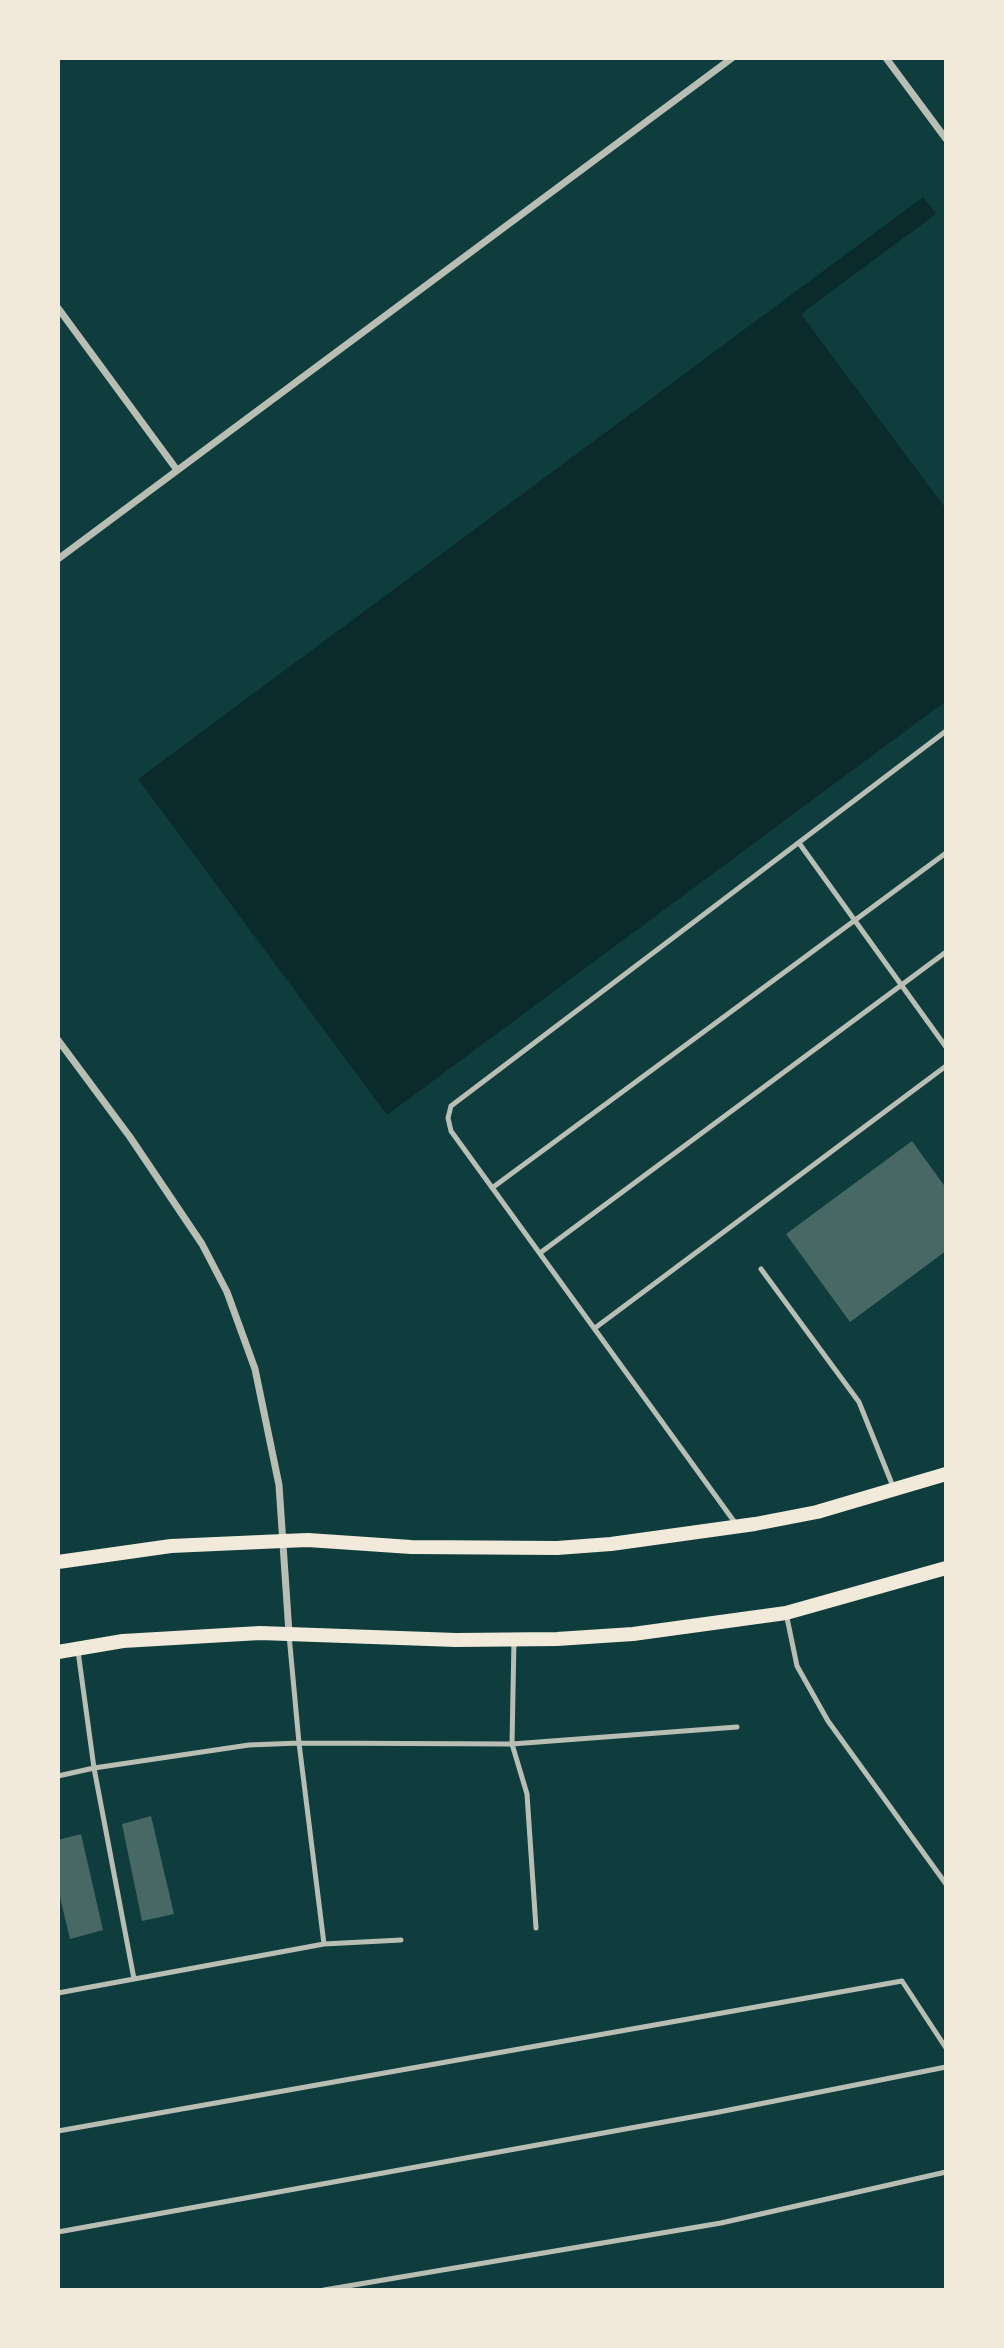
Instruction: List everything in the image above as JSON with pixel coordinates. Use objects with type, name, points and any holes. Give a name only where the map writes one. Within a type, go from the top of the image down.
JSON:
[{"type":"main road","points":[[58,1562],[172,1546],[308,1540],[411,1547],[557,1548],[611,1544],[738,1527],[817,1512],[946,1474]]},
{"type":"main road","points":[[58,1652],[124,1642],[289,1633],[456,1640],[633,1634],[786,1613],[946,1568]]},
{"type":"street","points":[[58,559],[732,58]]},
{"type":"street","points":[[886,58],[946,139]]},
{"type":"street","points":[[58,308],[177,470]]},
{"type":"street","points":[[58,1040],[130,1138],[202,1244],[227,1292],[255,1369],[279,1485],[289,1633]]},
{"type":"lane","points":[[738,1527],[450,1131],[448,1118],[451,1105],[946,731]]},
{"type":"lane","points":[[799,843],[946,1046]]},
{"type":"lane","points":[[492,1188],[946,853]]},
{"type":"lane","points":[[540,1253],[946,952]]},
{"type":"lane","points":[[595,1328],[946,1066]]},
{"type":"lane","points":[[761,1269],[859,1402],[894,1489]]},
{"type":"lane","points":[[786,1613],[797,1665],[828,1721],[946,1884]]},
{"type":"lane","points":[[289,1633],[299,1743],[324,1944]]},
{"type":"lane","points":[[514,1639],[512,1744],[527,1794],[536,1928]]},
{"type":"lane","points":[[77,1649],[94,1768],[134,1979]]},
{"type":"lane","points":[[58,1776],[94,1768],[249,1745],[512,1744],[737,1727]]},
{"type":"lane","points":[[58,1993],[324,1944],[401,1940]]},
{"type":"lane","points":[[58,2131],[902,1981],[946,2048]]},
{"type":"lane","points":[[58,2232],[719,2112],[946,2067]]},
{"type":"lane","points":[[324,2290],[721,2223],[946,2172]]},
{"type":"water","points":[[923,197],[936,214],[801,314],[946,509],[946,701],[387,1115],[138,779]]},
{"type":"building","points":[[912,1141],[946,1188],[946,1251],[850,1322],[786,1234]]},
{"type":"building","points":[[151,1816],[174,1914],[142,1921],[122,1824]]},
{"type":"building","points":[[81,1834],[103,1930],[70,1939],[58,1889],[58,1840]]}]
